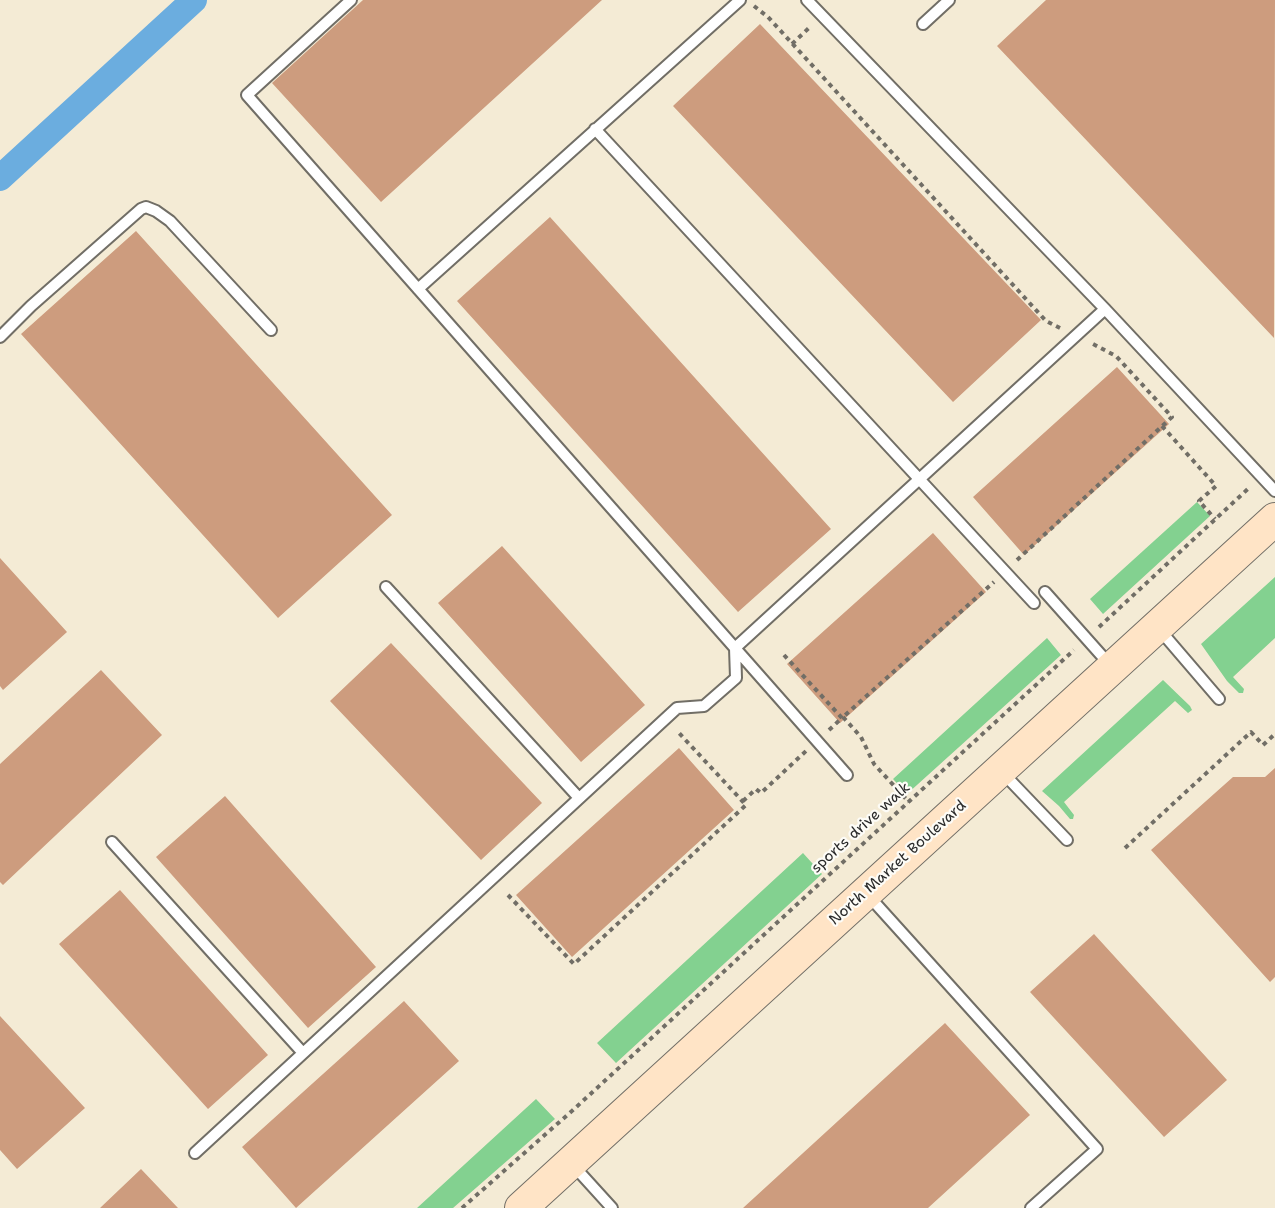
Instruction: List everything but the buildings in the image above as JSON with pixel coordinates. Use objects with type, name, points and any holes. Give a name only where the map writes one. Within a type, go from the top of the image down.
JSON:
[{"type":"main road","name":"North Market Boulevard","points":[[521,1208],[1275,519]]},
{"type":"lane","points":[[351,0],[247,96],[847,775]]},
{"type":"lane","points":[[418,289],[740,0]]},
{"type":"lane","points":[[807,0],[1105,309],[1275,491]]},
{"type":"lane","points":[[922,24],[949,0]]},
{"type":"lane","points":[[595,129],[1034,603]]},
{"type":"lane","points":[[0,337],[31,306],[146,207],[170,221],[271,330]]},
{"type":"lane","points":[[195,1153],[677,708],[704,706],[736,678],[735,648],[1105,309]]},
{"type":"lane","points":[[386,587],[579,798]]},
{"type":"lane","points":[[1045,592],[1113,668]]},
{"type":"lane","points":[[1156,627],[1219,699]]},
{"type":"lane","points":[[1000,770],[1067,840]]},
{"type":"lane","points":[[112,842],[303,1053]]},
{"type":"lane","points":[[866,893],[1097,1149],[1031,1208]]},
{"type":"lane","points":[[571,1162],[612,1208]]},
{"type":"path","points":[[742,801],[756,789],[761,793],[1173,417],[1116,356],[1046,321],[768,16],[745,0]]},
{"type":"path","points":[[1162,426],[1216,486],[1199,501],[1215,519]]},
{"type":"path","name":"sports drive walk","points":[[462,1208],[573,1110],[1262,477]]},
{"type":"path","points":[[784,655],[861,737],[874,764],[909,802]]},
{"type":"path","points":[[1125,848],[1251,732],[1263,745],[1275,734]]},
{"type":"path","points":[[508,895],[574,964],[746,805],[679,733]]},
{"type":"green space","points":[[1197,502],[1210,516],[1103,614],[1090,599]]},
{"type":"green space","points":[[1275,577],[1275,638],[1233,677],[1244,689],[1243,693],[1239,693],[1227,681],[1201,644]]},
{"type":"green space","points":[[1047,638],[1061,655],[907,794],[893,779]]},
{"type":"green space","points":[[1163,680],[1192,710],[1188,713],[1175,701],[1064,802],[1074,815],[1073,819],[1070,819],[1042,791]]},
{"type":"green space","points":[[803,853],[822,874],[616,1063],[597,1043]]},
{"type":"green space","points":[[536,1099],[555,1119],[453,1208],[417,1208]]},
{"type":"waterway","points":[[0,178],[194,0]]}]
